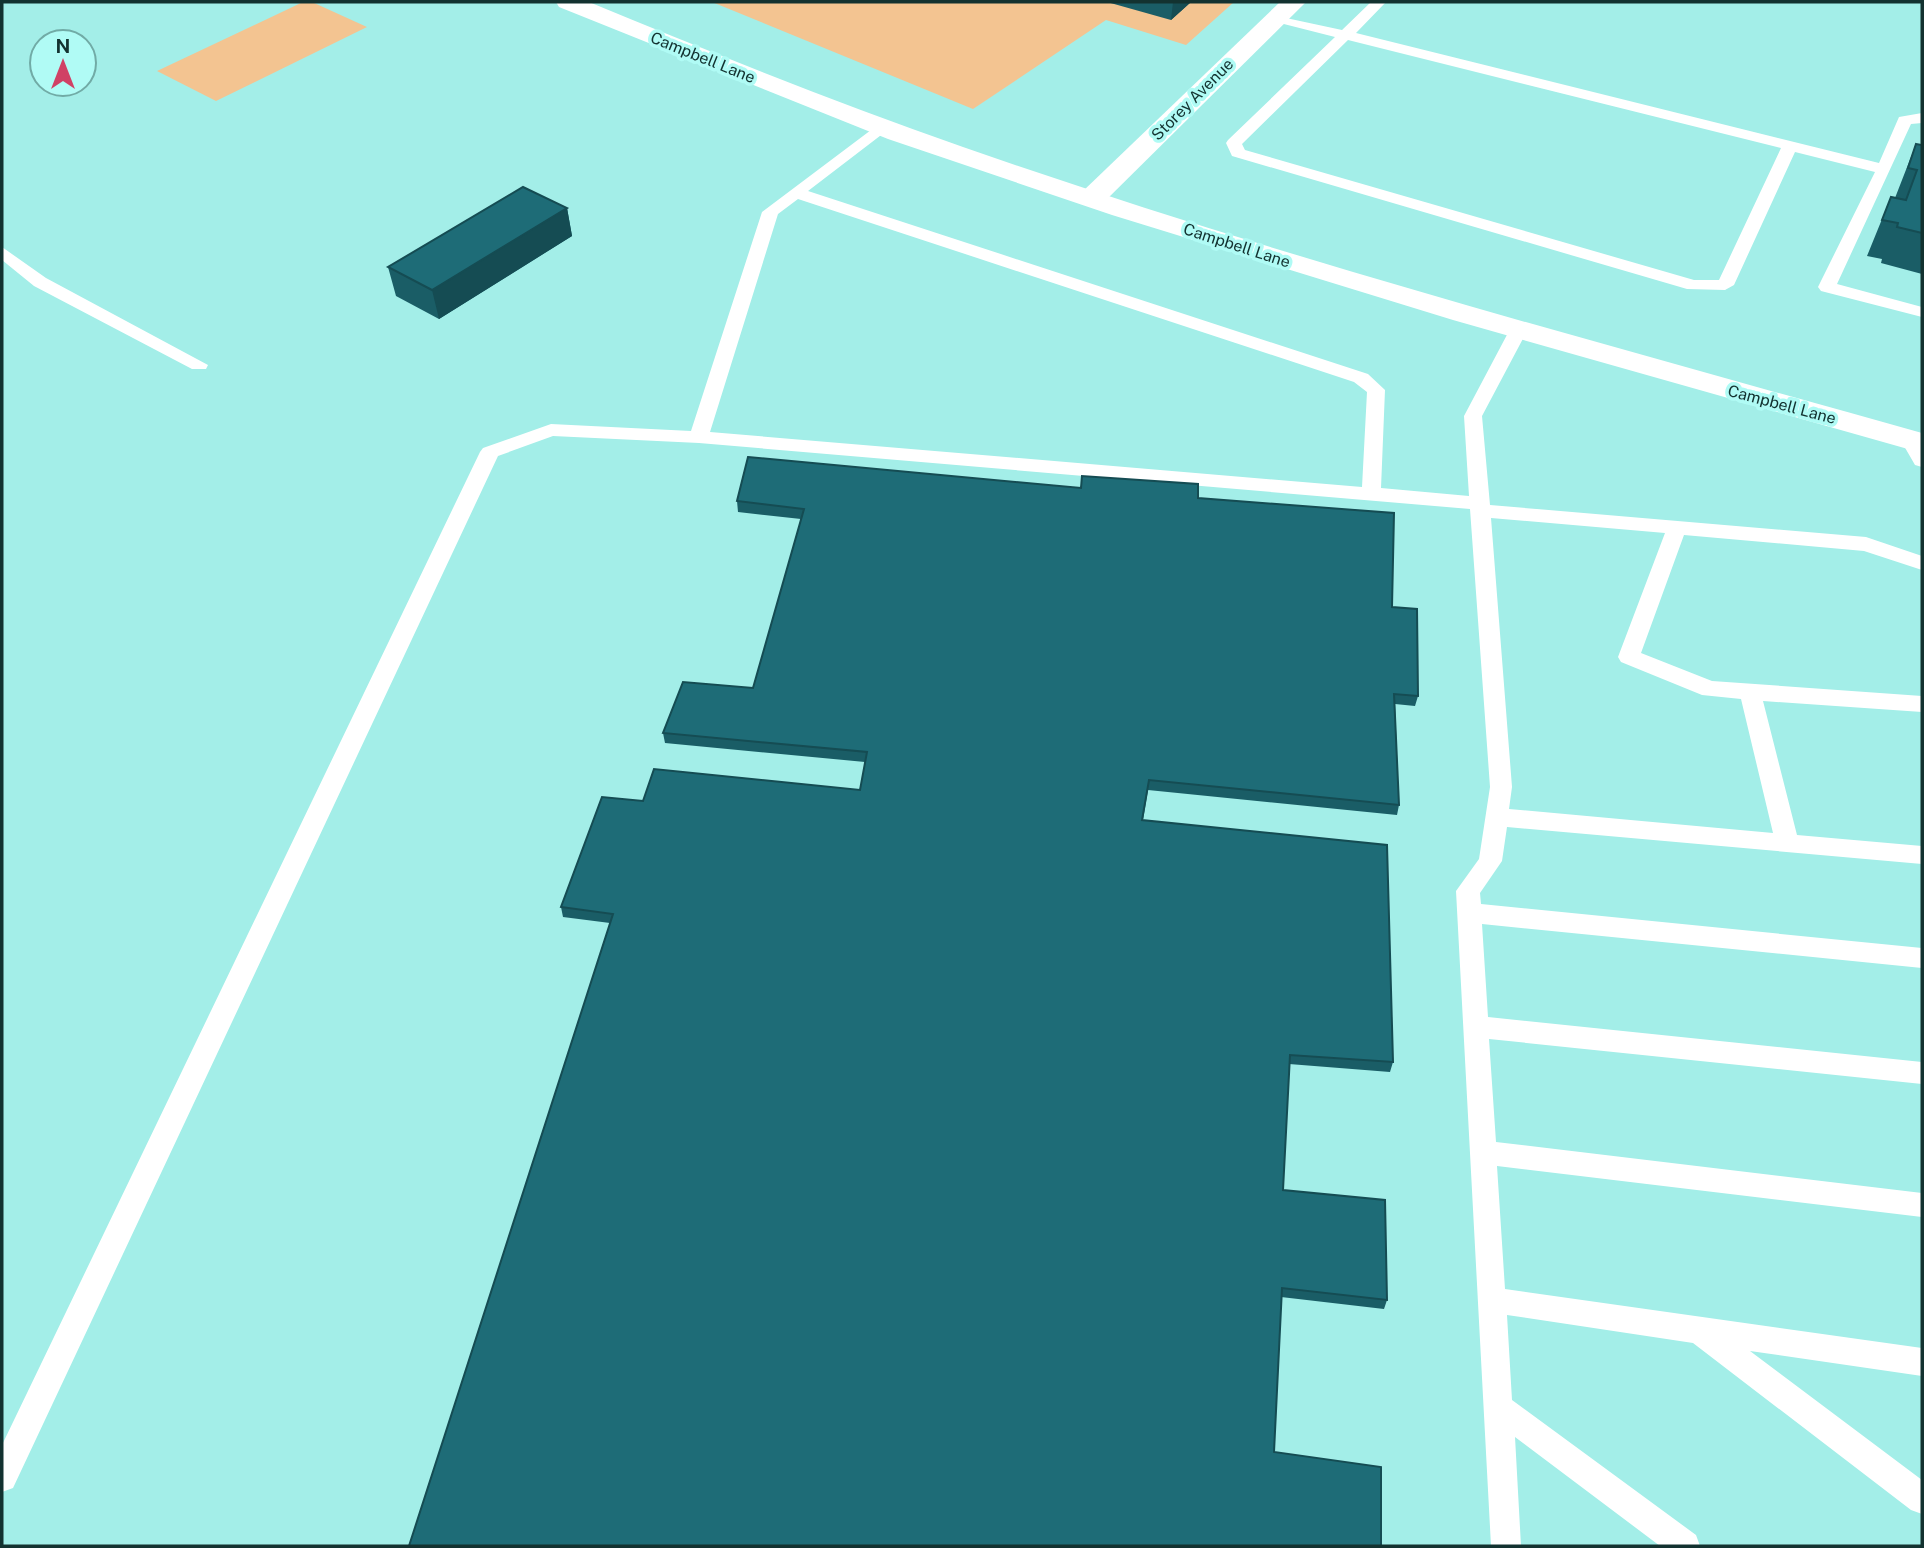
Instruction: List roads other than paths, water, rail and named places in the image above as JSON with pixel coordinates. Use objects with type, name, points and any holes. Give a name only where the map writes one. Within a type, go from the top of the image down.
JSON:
[{"type":"main road","name":"Campbell Lane","points":[[568,2],[717,64],[883,126],[1092,198],[1309,268],[1918,448]]},
{"type":"main road","name":"Storey Avenue","points":[[1092,198],[1285,10]]},
{"type":"lane","points":[[1379,2],[1234,143],[1238,153],[1693,285],[1725,285],[1790,146]]},
{"type":"lane","points":[[1285,10],[1345,36],[1884,169]]},
{"type":"lane","points":[[1922,118],[1905,120],[1827,286],[1922,312]]},
{"type":"lane","points":[[699,438],[770,212],[883,126]]},
{"type":"lane","points":[[796,193],[1361,378],[1376,390],[1371,494]]},
{"type":"lane","points":[[2,253],[40,282],[199,365]]},
{"type":"lane","points":[[1506,1546],[1468,891],[1490,861],[1502,787],[1473,416],[1518,331]]},
{"type":"lane","points":[[2,1477],[490,452],[551,430],[699,438],[1371,494],[1677,528],[1866,544],[1922,563]]},
{"type":"lane","points":[[1677,528],[1629,657],[1710,689],[1922,706]]},
{"type":"lane","points":[[1750,691],[1787,843]]},
{"type":"lane","points":[[1497,817],[1922,855]]},
{"type":"lane","points":[[1470,913],[1922,958]]},
{"type":"lane","points":[[1476,1027],[1922,1073]]},
{"type":"lane","points":[[1483,1152],[1922,1205]]},
{"type":"lane","points":[[1492,1300],[1922,1362]]},
{"type":"lane","points":[[1700,1330],[1922,1499]]},
{"type":"lane","points":[[1498,1407],[1685,1546]]}]
